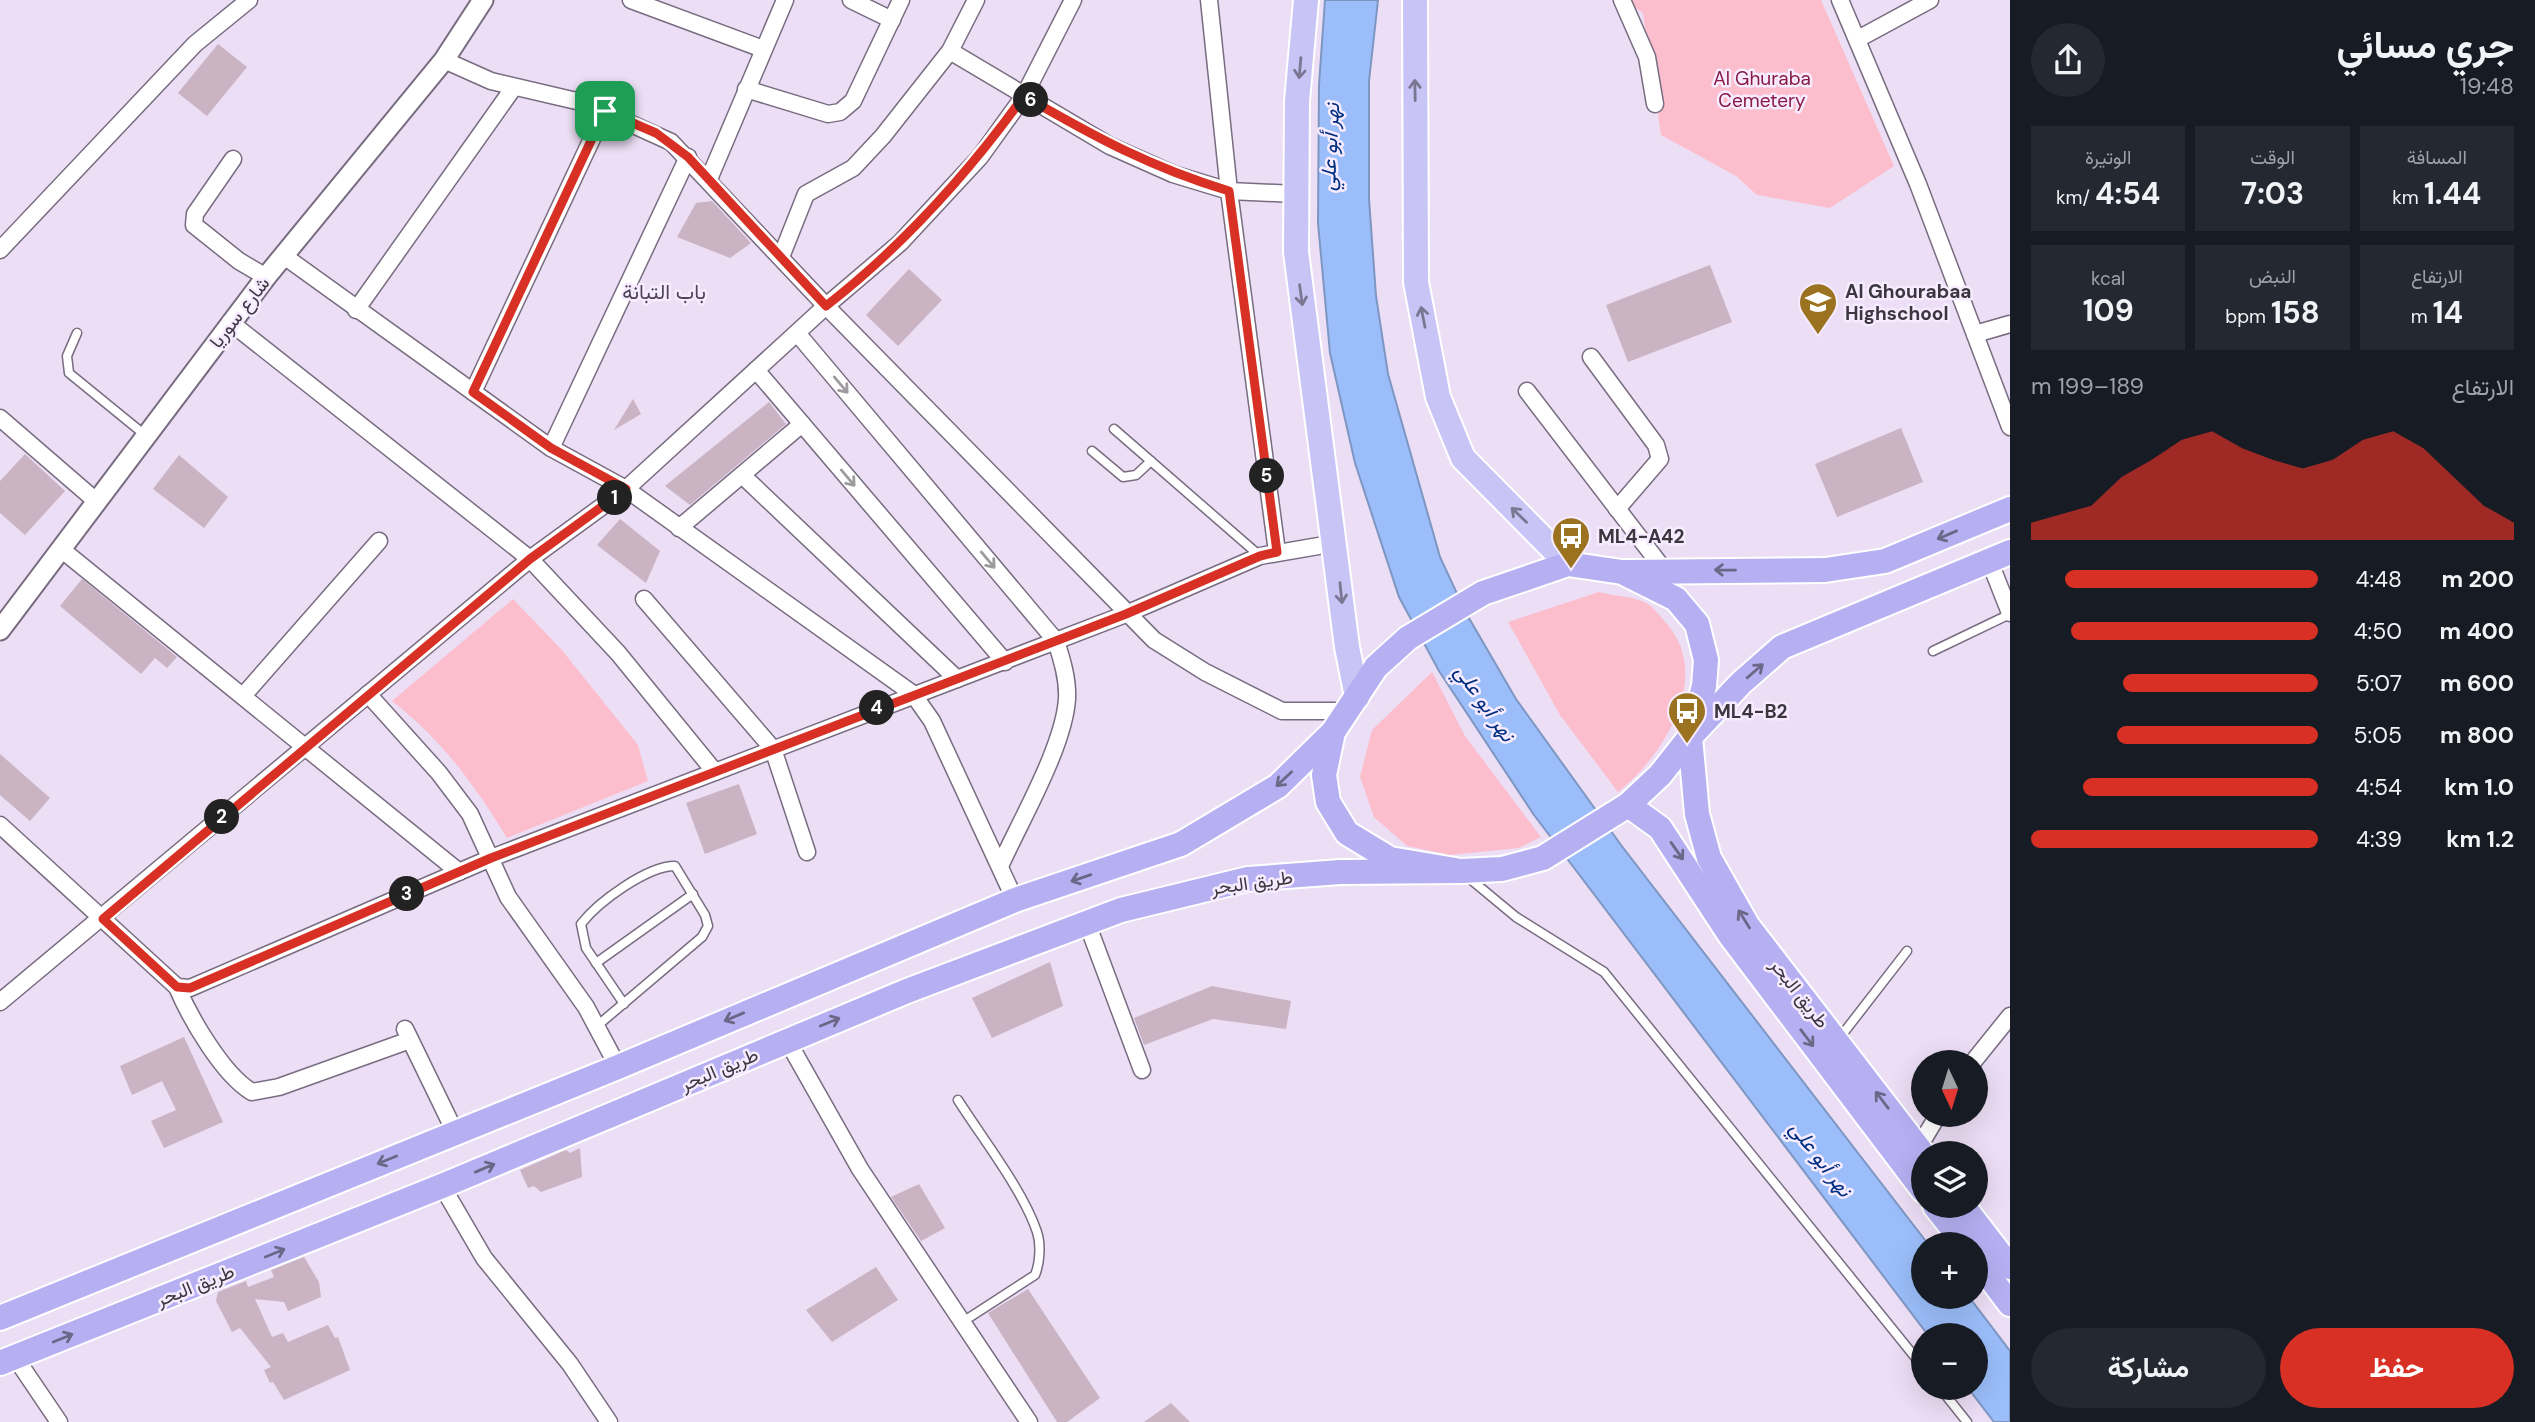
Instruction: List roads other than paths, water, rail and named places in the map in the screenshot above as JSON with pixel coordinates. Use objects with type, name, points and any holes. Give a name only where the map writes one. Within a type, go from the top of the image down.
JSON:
[{"type":"highway","points":[[0,1318],[618,1067],[1015,901],[1181,844],[1278,786],[1346,713],[1376,667],[1408,638],[1483,593],[1567,564],[1622,572],[1825,570],[1885,561],[2010,509]]},
{"type":"highway","points":[[1346,713],[1324,775],[1328,802],[1347,833],[1390,859],[1461,871],[1502,869],[1543,858],[1628,805],[1660,775],[1690,737],[1741,683],[1782,647],[1999,556]]},
{"type":"highway","points":[[1622,572],[1676,599],[1697,624],[1706,660],[1690,737]]},
{"type":"highway","name":"طريق البحر","points":[[1690,737],[1698,814],[1709,858],[1747,925],[1837,1040],[1911,1150]]},
{"type":"highway","name":"طريق البحر","points":[[1628,805],[1660,828],[1730,935],[1911,1151]]},
{"type":"highway","name":"طريق البحر","points":[[7,1360],[442,1186],[787,1040],[1121,910],[1248,879],[1340,872],[1461,871]]},
{"type":"highway","points":[[1944,1218],[1956,1232]]},
{"type":"highway","points":[[1972,1218],[2010,1268]]},
{"type":"highway","points":[[1988,1275],[2010,1304]]},
{"type":"main road","points":[[1306,0],[1297,101],[1296,253],[1336,543],[1347,648],[1346,713]]},
{"type":"main road","points":[[1415,0],[1416,282],[1438,397],[1463,458],[1567,564]]},
{"type":"street","points":[[0,250],[195,44],[249,0]]},
{"type":"street","name":"شارع سوريا","points":[[0,630],[230,323],[444,61],[483,0]]},
{"type":"street","points":[[631,0],[763,49]]},
{"type":"street","points":[[709,179],[785,0]]},
{"type":"street","points":[[851,0],[892,20]]},
{"type":"street","points":[[746,89],[828,114],[840,112],[853,101],[901,0]]},
{"type":"street","points":[[781,257],[806,194],[853,168],[883,136],[950,51],[976,0]]},
{"type":"street","points":[[3,996],[103,919],[530,559],[626,489],[826,306],[900,243],[980,157],[1024,96],[1073,0]]},
{"type":"street","points":[[1209,0],[1229,191],[1277,552]]},
{"type":"street","points":[[1622,0],[1647,57],[1655,104]]},
{"type":"street","points":[[1840,0],[1976,334],[2010,427]]},
{"type":"street","points":[[1857,39],[1930,0]]},
{"type":"street","points":[[950,51],[1110,146],[1173,174],[1229,191],[1295,194]]},
{"type":"street","points":[[444,61],[491,81],[585,103],[656,133],[688,157],[826,306],[1154,640],[1265,704],[1282,711],[1346,713]]},
{"type":"street","points":[[356,310],[514,87]]},
{"type":"street","points":[[473,392],[605,111]]},
{"type":"street","points":[[551,448],[688,157]]},
{"type":"street","points":[[233,159],[195,214],[194,225],[239,261],[266,277]]},
{"type":"street","points":[[284,256],[551,448],[626,489],[913,694],[928,712],[1001,864],[1015,901]]},
{"type":"street","points":[[230,323],[530,559],[618,653],[715,772]]},
{"type":"street","points":[[1976,334],[2010,324]]},
{"type":"street","points":[[797,333],[1056,641],[1067,682],[1066,711],[1058,739],[1001,864]]},
{"type":"street","points":[[1591,357],[1656,445],[1660,459],[1617,509]]},
{"type":"street","points":[[755,370],[1005,662]]},
{"type":"street","points":[[1527,391],[1665,571]]},
{"type":"street","points":[[0,418],[96,501]]},
{"type":"street","points":[[680,528],[802,424]]},
{"type":"street","points":[[742,475],[957,679]]},
{"type":"street","points":[[243,696],[379,541]]},
{"type":"street","points":[[177,987],[190,988],[491,858],[913,694],[1005,662],[1126,614],[1260,556],[1336,543]]},
{"type":"street","points":[[61,549],[459,872]]},
{"type":"street","points":[[1999,556],[2010,613]]},
{"type":"street","points":[[644,599],[773,749],[807,852]]},
{"type":"street","points":[[368,694],[460,800],[478,826],[508,897],[597,1026],[618,1067]]},
{"type":"street","points":[[0,825],[177,987],[224,1063],[238,1081],[253,1092],[279,1087],[407,1035],[454,1132]]},
{"type":"street","points":[[1087,923],[1142,1070]]},
{"type":"street","points":[[1983,1050],[2010,1016]]},
{"type":"street","points":[[787,1040],[860,1169],[1029,1422]]},
{"type":"street","points":[[442,1186],[484,1258],[570,1364],[609,1422]]},
{"type":"street","points":[[7,1360],[59,1422]]},
{"type":"lane","points":[[77,333],[67,356],[69,373],[145,436]]},
{"type":"lane","points":[[1114,429],[1260,556]]},
{"type":"lane","points":[[1092,451],[1128,478],[1136,475],[1151,461]]},
{"type":"lane","points":[[1933,651],[2010,613]]},
{"type":"lane","points":[[597,1026],[624,1004],[702,937],[708,926],[693,894],[675,866],[650,870],[609,899],[581,924],[586,948],[624,1004]]},
{"type":"lane","points":[[1461,871],[1516,917],[1604,972],[1911,1352]]},
{"type":"lane","points":[[596,963],[693,894]]},
{"type":"lane","points":[[1837,1040],[1907,951]]},
{"type":"lane","points":[[958,1100],[1028,1210],[1039,1235],[1039,1261],[1035,1275],[964,1321]]},
{"type":"lane","points":[[1950,1400],[1967,1422]]},
{"type":"water","name":"نهر أبو علي","points":[[1325,0],[1378,0],[1369,81],[1369,199],[1376,296],[1388,374],[1440,557],[1466,613],[1516,699],[1621,845],[1919,1232],[1911,1232],[1911,1309],[1978,1309],[2010,1351],[2010,1422],[1994,1422],[1977,1400],[1988,1400],[1988,1323],[1919,1323],[1534,815],[1439,671],[1399,597],[1355,463],[1330,353],[1318,223],[1319,85]]},
{"type":"place","name":"Al Ghourabaa Highschool","points":[[1818,336]]},
{"type":"place","name":"ML4-A42","points":[[1571,570]]},
{"type":"place","name":"ML4-B2","points":[[1687,745]]},
{"type":"district","name":"باب التبانة","points":[[664,292]]},
{"type":"park label","name":"Al Ghuraba Cemetery","points":[[1762,89]]}]
